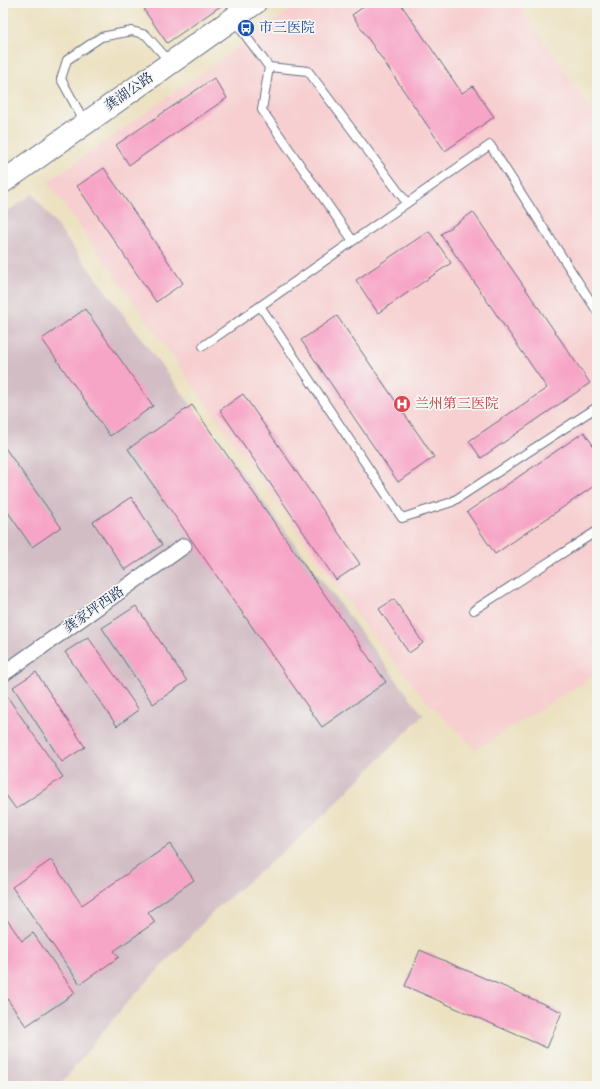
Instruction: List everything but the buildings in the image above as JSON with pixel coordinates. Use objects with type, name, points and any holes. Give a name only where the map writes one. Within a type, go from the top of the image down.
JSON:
[{"type":"main road","name":"龚湖公路","points":[[3,182],[255,3]]},
{"type":"street","name":"龚家坪西路","points":[[3,674],[184,546]]},
{"type":"lane","points":[[233,19],[269,67],[262,110],[353,242]]},
{"type":"lane","points":[[85,124],[61,79],[67,60],[101,37],[132,31],[146,35],[171,63]]},
{"type":"lane","points":[[269,67],[308,71],[407,203]]},
{"type":"lane","points":[[203,346],[490,145],[597,311]]},
{"type":"lane","points":[[260,306],[402,518],[452,502],[597,407]]},
{"type":"lane","points":[[474,610],[597,531]]},
{"type":"shaded area","name":"兰州第三医院","points":[[300,3],[517,3],[597,117],[597,674],[476,749],[428,703],[365,626],[48,182]]},
{"type":"shaded area","points":[[33,194],[423,715],[311,828],[218,907],[125,1005],[59,1086],[3,1086],[3,214]]},
{"type":"place","name":"市三医院","points":[[246,28]]},
{"type":"place","name":"兰州第三医院","points":[[402,404]]}]
